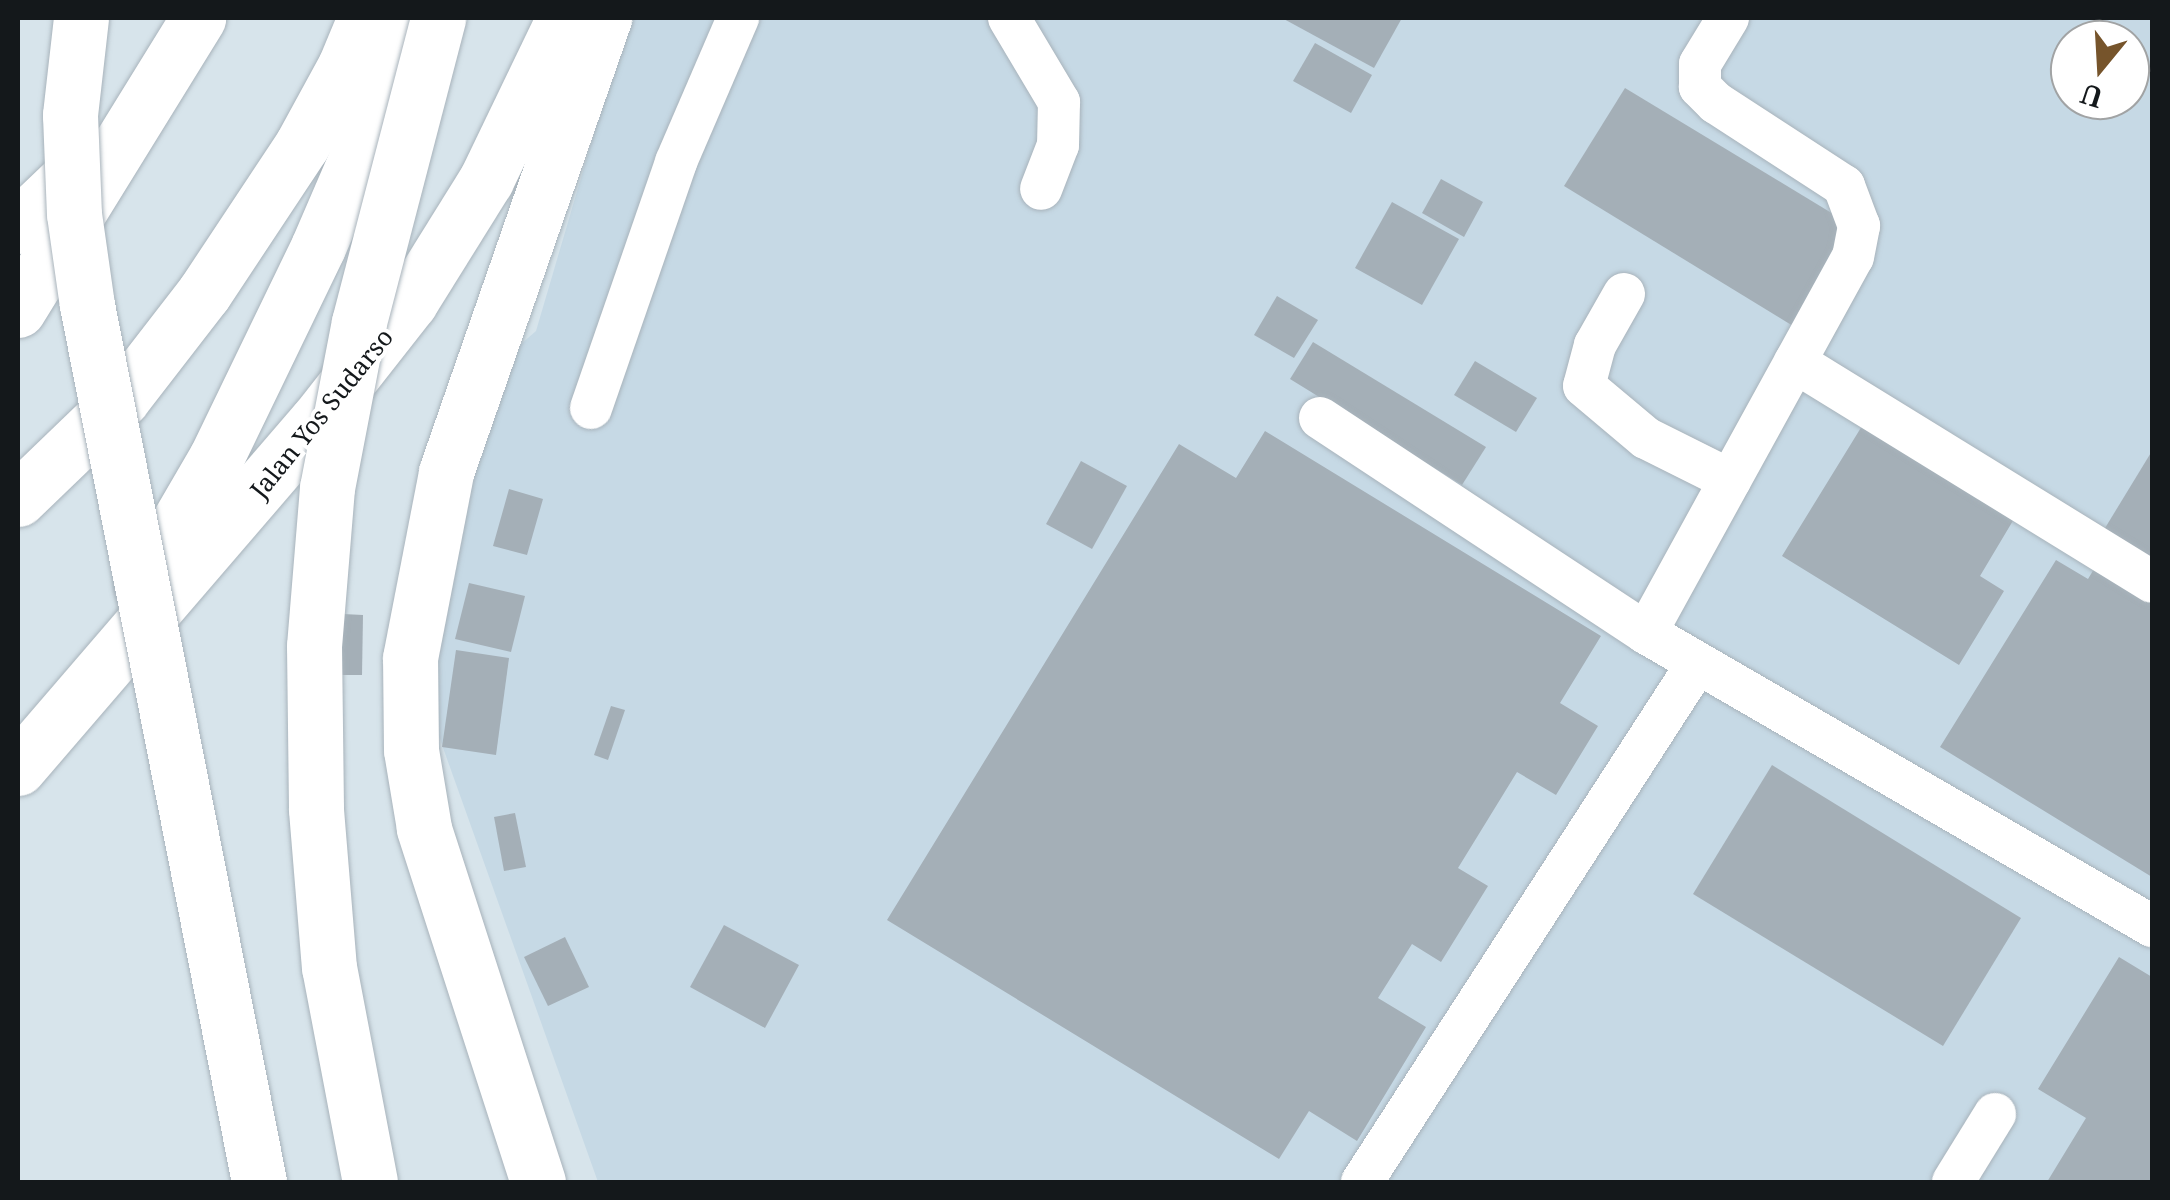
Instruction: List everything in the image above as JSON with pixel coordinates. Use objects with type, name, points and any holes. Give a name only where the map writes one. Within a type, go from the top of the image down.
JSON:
[{"type":"highway","points":[[81,18],[70,115],[74,214],[87,305],[260,1182]]},
{"type":"highway","points":[[18,310],[198,18]]},
{"type":"highway","points":[[18,500],[122,399],[204,293],[302,145],[346,66],[366,18]]},
{"type":"highway","points":[[18,766],[125,612],[216,458],[354,164],[404,18]]},
{"type":"highway","points":[[370,1182],[328,968],[316,809],[314,646],[327,488],[358,322],[438,18]]},
{"type":"highway","name":"Jalan Yos Sudarso","points":[[18,766],[305,436],[410,302],[486,180],[564,18]]},
{"type":"highway","points":[[538,1182],[424,828],[410,750],[410,658],[446,472],[604,18]]},
{"type":"highway","points":[[18,226],[137,113]]},
{"type":"lane","points":[[592,408],[676,162],[738,18]]},
{"type":"lane","points":[[1009,18],[1060,102],[1058,145],[1041,189]]},
{"type":"lane","points":[[1646,633],[1853,256],[1859,226],[1844,186],[1716,103],[1700,86],[1700,64],[1728,18]]},
{"type":"lane","points":[[1624,294],[1595,345],[1584,386],[1646,438],[1730,480]]},
{"type":"lane","points":[[1794,362],[2152,582]]},
{"type":"lane","points":[[1320,418],[1646,633],[2152,926]]},
{"type":"lane","points":[[1362,1182],[1697,664]]},
{"type":"lane","points":[[1953,1182],[1995,1114]]},
{"type":"shaded area","points":[[628,18],[2152,18],[2152,1182],[598,1182],[426,700],[478,382],[536,331]]},
{"type":"building","points":[[1282,18],[1402,18],[1374,68]]},
{"type":"building","points":[[1315,43],[1372,75],[1351,113],[1293,81]]},
{"type":"building","points":[[1625,88],[1853,226],[1793,326],[1564,186]]},
{"type":"building","points":[[1441,179],[1483,202],[1464,237],[1422,213]]},
{"type":"building","points":[[1392,202],[1459,239],[1422,305],[1355,268]]},
{"type":"building","points":[[1277,296],[1318,320],[1294,358],[1254,335]]},
{"type":"building","points":[[1313,342],[1486,447],[1462,485],[1290,379]]},
{"type":"building","points":[[1475,361],[1537,398],[1516,432],[1454,395]]},
{"type":"building","points":[[1862,426],[2014,519],[1980,576],[2004,591],[1959,665],[1782,556]]},
{"type":"building","points":[[1265,431],[1601,636],[1560,703],[1598,726],[1556,795],[1517,772],[1458,868],[1488,886],[1441,962],[1412,944],[1378,998],[1426,1027],[1357,1141],[1309,1111],[1279,1159],[887,920],[1179,444],[1236,478]]},
{"type":"building","points":[[2152,451],[2152,564],[2102,533]]},
{"type":"building","points":[[1081,461],[1127,486],[1092,549],[1046,524]]},
{"type":"building","points":[[509,489],[543,499],[527,555],[493,546]]},
{"type":"building","points":[[2100,559],[2152,591],[2152,877],[1940,747],[2056,560],[2088,579]]},
{"type":"building","points":[[469,583],[525,596],[511,652],[455,639]]},
{"type":"building","points":[[343,614],[363,615],[362,675],[341,675]]},
{"type":"building","points":[[456,650],[509,658],[496,755],[442,747]]},
{"type":"building","points":[[611,706],[625,710],[608,760],[594,755]]},
{"type":"building","points":[[1772,765],[2021,918],[1943,1046],[1693,894]]},
{"type":"building","points":[[515,813],[526,867],[504,871],[494,817]]},
{"type":"building","points":[[724,925],[799,965],[765,1028],[690,987]]},
{"type":"building","points":[[565,937],[589,987],[548,1006],[524,957]]},
{"type":"building","points":[[2119,957],[2152,977],[2152,1182],[2047,1182],[2086,1118],[2038,1089]]}]
